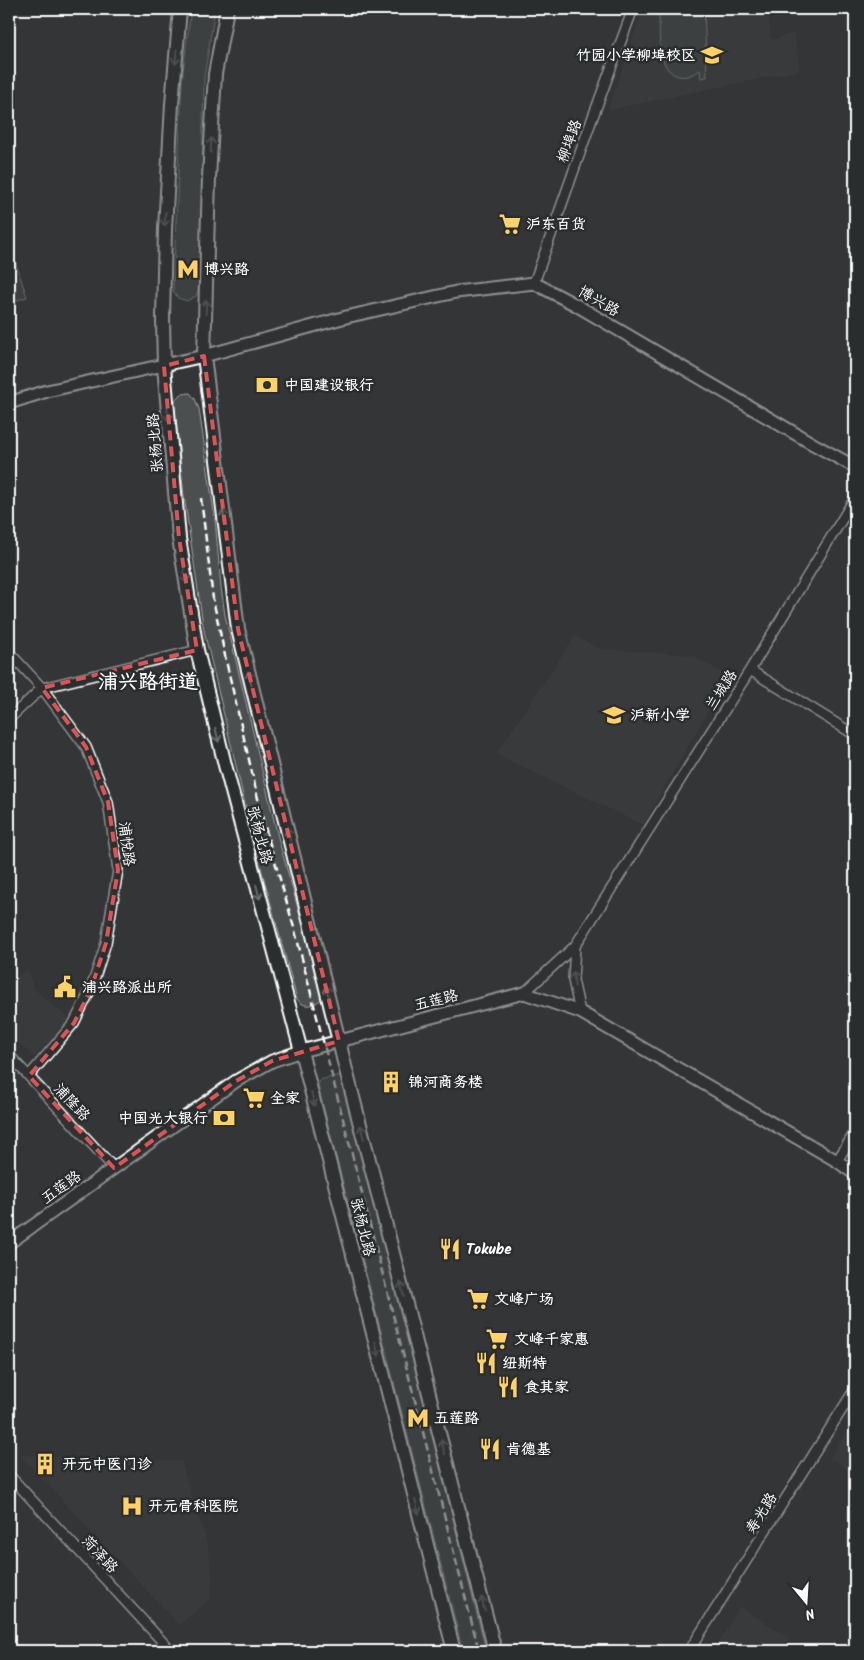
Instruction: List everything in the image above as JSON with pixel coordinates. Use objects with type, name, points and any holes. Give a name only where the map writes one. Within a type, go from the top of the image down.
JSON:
[{"type":"main road","name":"张杨北路","points":[[180,9],[165,228],[164,366],[179,538],[197,650],[224,766],[301,1051],[454,1651]]},
{"type":"main road","name":"张杨北路","points":[[226,9],[215,74],[209,178],[204,356],[238,629],[339,1041],[495,1651]]},
{"type":"street","name":"柳埠路","points":[[534,283],[633,9]]},
{"type":"street","points":[[9,402],[47,391],[164,366],[346,318],[456,292],[534,283]]},
{"type":"street","name":"博兴路","points":[[534,283],[576,305],[855,467]]},
{"type":"street","name":"兰城路","points":[[524,993],[575,946],[750,670],[855,498]]},
{"type":"street","points":[[9,720],[42,688],[197,650]]},
{"type":"street","name":"浦悦路","points":[[9,652],[42,688],[86,747],[108,802],[118,870],[106,943],[91,989],[74,1023],[29,1076]]},
{"type":"street","points":[[750,670],[855,735]]},
{"type":"street","name":"兰城路","points":[[575,946],[573,980],[580,1012]]},
{"type":"street","points":[[524,993],[580,1012],[836,1161],[855,1174]]},
{"type":"street","name":"五莲路","points":[[9,1243],[236,1081],[272,1061],[301,1051],[524,993]]},
{"type":"street","name":"浦隆路","points":[[9,1055],[114,1168]]},
{"type":"street","points":[[836,1161],[855,1132]]},
{"type":"street","name":"寿光路","points":[[690,1651],[855,1389]]},
{"type":"street","name":"菏泽路","points":[[9,1475],[171,1651]]},
{"type":"highlighted area","points":[[204,356],[238,629],[339,1041],[272,1061],[236,1081],[114,1168],[29,1076],[74,1023],[91,989],[106,943],[118,870],[108,802],[86,747],[42,688],[197,650],[179,538],[164,366]]},
{"type":"shaded area","points":[[191,9],[215,9],[204,78],[200,285],[196,296],[187,301],[178,298],[173,291],[182,79]]},
{"type":"shaded area","name":"竹园小学柳埠校区","points":[[643,9],[768,9],[771,40],[794,33],[800,70],[608,110]]},
{"type":"shaded area","points":[[659,9],[704,9],[707,77],[701,78],[700,70],[687,76],[678,76],[665,65],[660,47]]},
{"type":"shaded area","points":[[13,255],[27,297],[9,303],[9,256]]},
{"type":"shaded area","points":[[190,393],[199,409],[215,519],[225,615],[279,841],[321,990],[322,998],[312,1005],[302,1004],[297,999],[256,850],[204,631],[184,496],[174,404],[179,396]]},
{"type":"shaded area","name":"沪新小学","points":[[575,636],[600,649],[692,655],[728,676],[643,825],[496,754]]},
{"type":"shaded area","points":[[27,969],[34,989],[70,1019],[34,1057],[9,1034],[9,984]]},
{"type":"shaded area","points":[[339,1076],[343,1080],[486,1651],[463,1651],[318,1086],[320,1080]]},
{"type":"shaded area","points":[[852,1424],[855,1426],[855,1473],[830,1458]]},
{"type":"shaded area","name":"开元骨科医院","points":[[20,1455],[181,1461],[209,1551],[212,1575],[211,1598],[179,1625]]},
{"type":"shaded area","points":[[739,1606],[790,1638],[781,1650],[775,1647],[772,1651],[715,1651]]},
{"type":"railway","points":[[201,498],[213,599],[263,820],[295,931],[479,1651]]},
{"type":"place","name":"竹园小学柳埠校区","points":[[712,55]]},
{"type":"place","name":"沪东百货","points":[[510,224]]},
{"type":"place","name":"博兴路","points":[[188,269]]},
{"type":"place","name":"中国建设银行","points":[[267,385]]},
{"type":"place","name":"沪新小学","points":[[614,715]]},
{"type":"place","name":"浦兴路派出所","points":[[65,987]]},
{"type":"place","name":"锦河商务楼","points":[[391,1082]]},
{"type":"place","name":"全家","points":[[254,1098]]},
{"type":"place","name":"中国光大银行","points":[[224,1118]]},
{"type":"place","name":"Tokube","points":[[450,1249]]},
{"type":"place","name":"文峰广场","points":[[478,1299]]},
{"type":"place","name":"文峰千家惠","points":[[497,1339]]},
{"type":"place","name":"纽斯特","points":[[486,1363]]},
{"type":"place","name":"食其家","points":[[508,1387]]},
{"type":"place","name":"五莲路","points":[[418,1418]]},
{"type":"place","name":"肯德基","points":[[490,1449]]},
{"type":"place","name":"开元中医门诊","points":[[45,1464]]},
{"type":"place","name":"开元骨科医院","points":[[132,1506]]},
{"type":"district","name":"浦兴路街道","points":[[148,681]]}]
